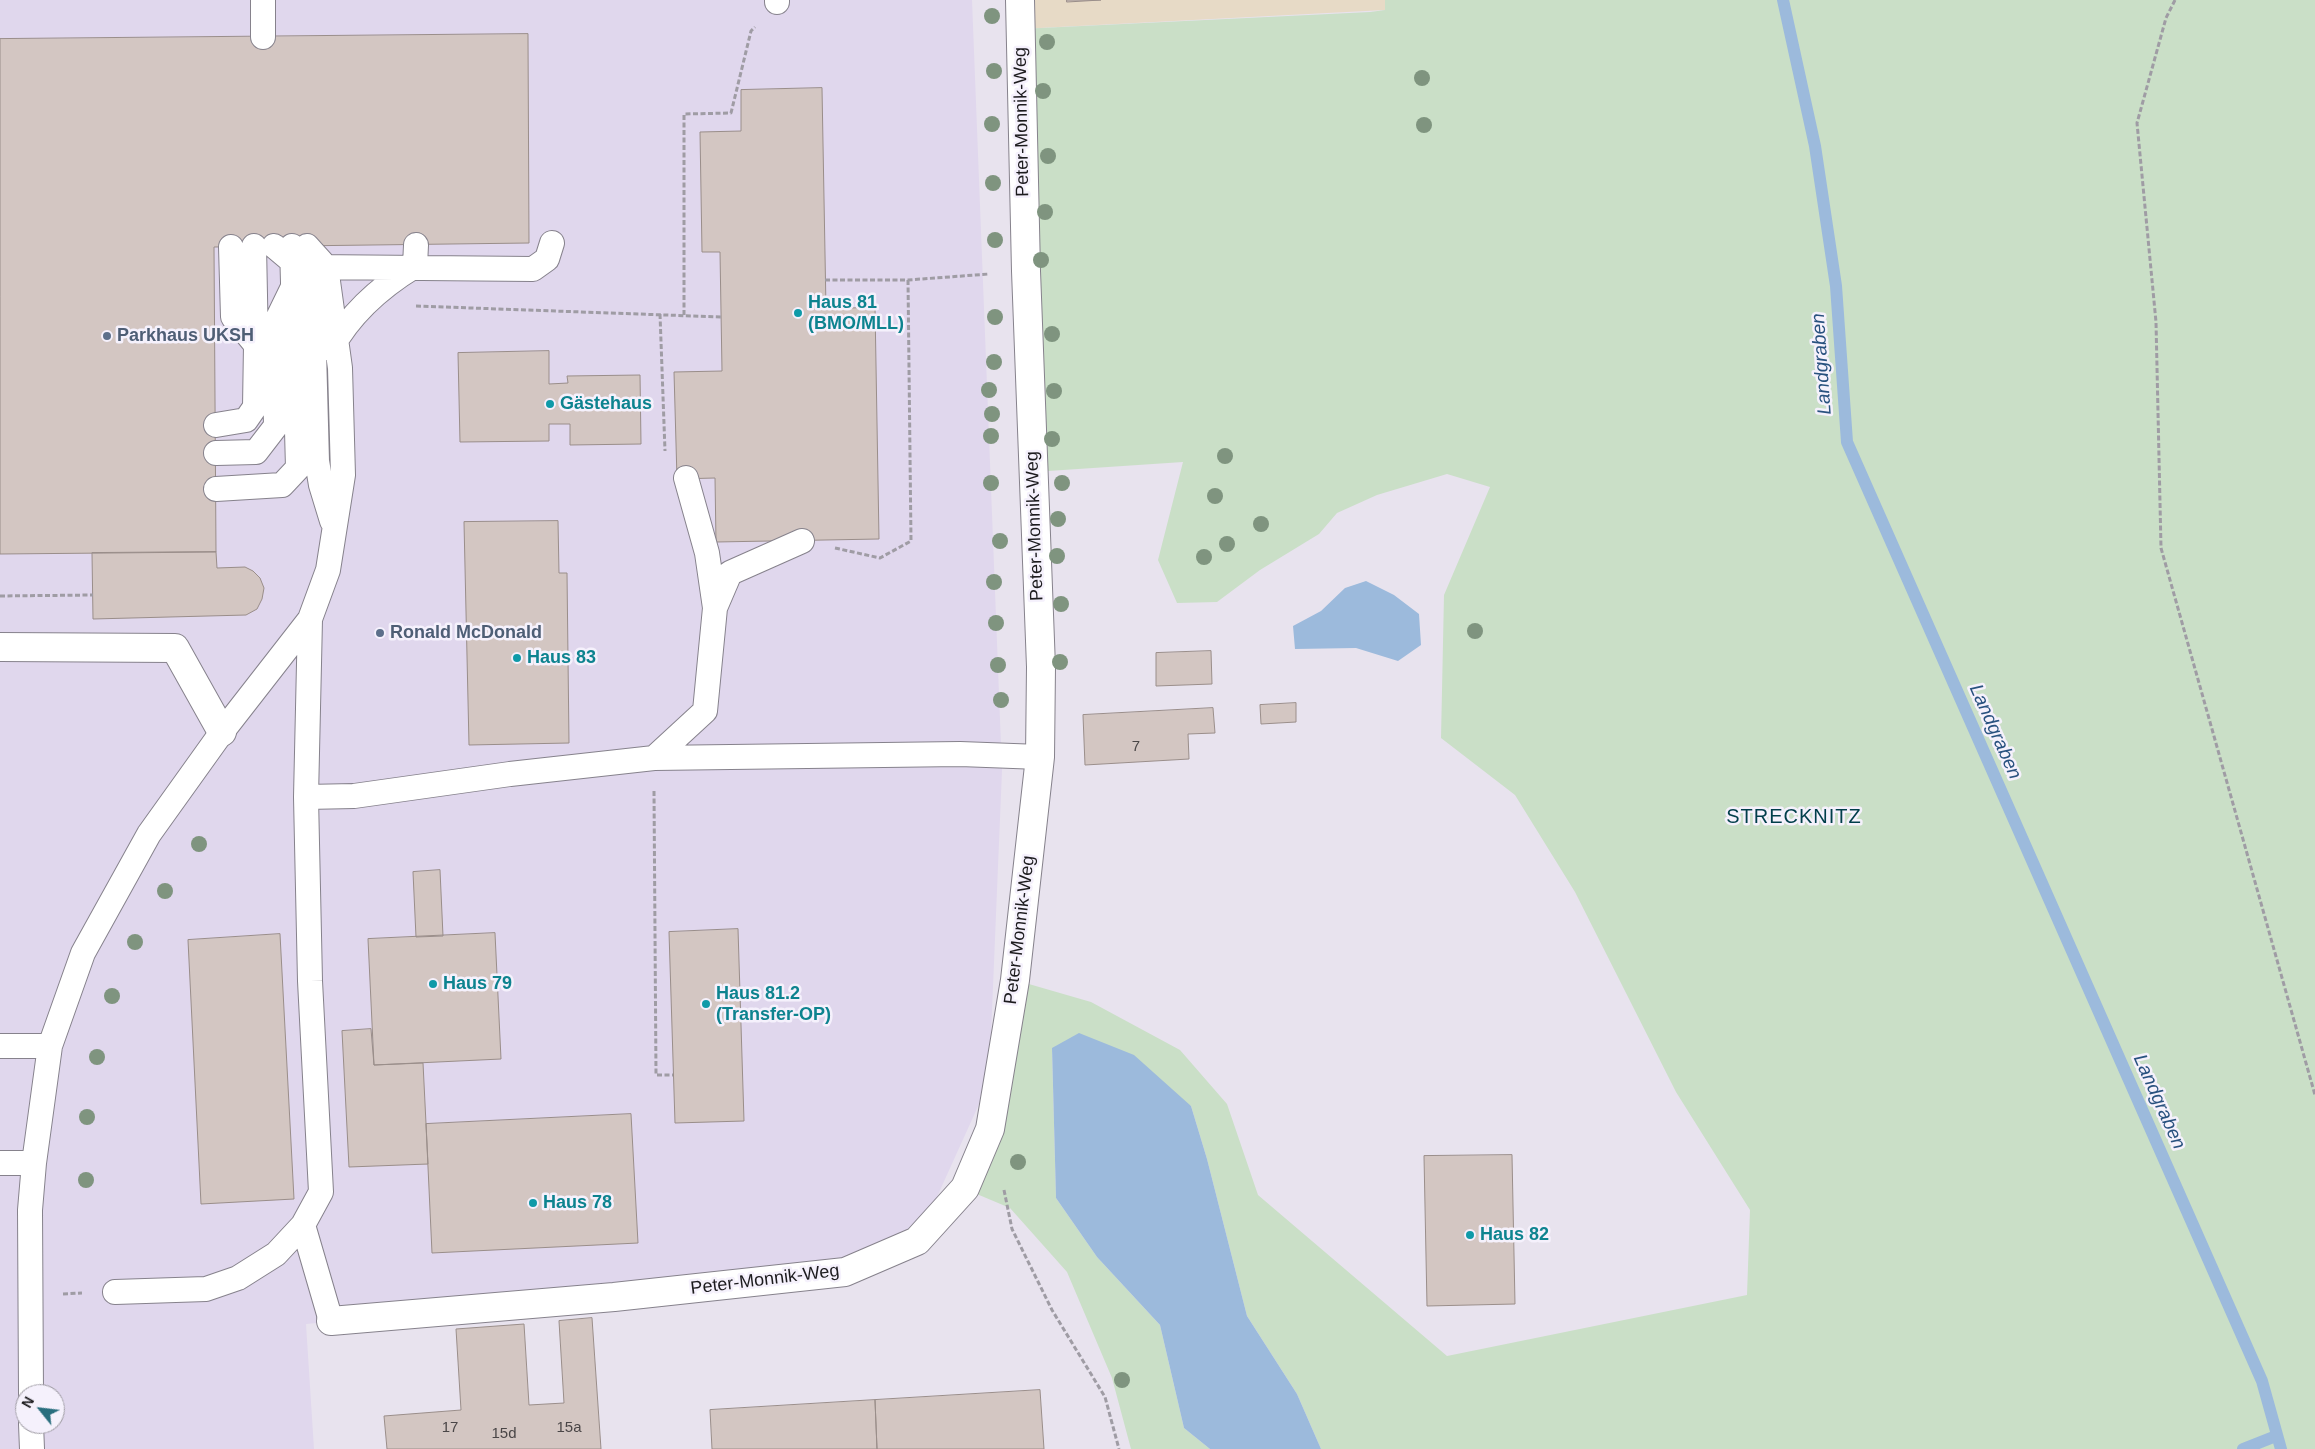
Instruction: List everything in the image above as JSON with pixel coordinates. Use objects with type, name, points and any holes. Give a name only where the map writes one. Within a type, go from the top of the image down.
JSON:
[{"type":"street","name":"Peter-Monnik-Weg","points":[[331,1320],[614,1297],[845,1272],[917,1241],[965,1188],[990,1129],[1016,980],[1040,757],[1041,667],[1026,272],[1020,0]]},
{"type":"street","points":[[0,648],[175,648],[222,732]]},
{"type":"lane","points":[[263,37],[264,0]]},
{"type":"lane","points":[[280,256],[326,267],[416,255],[533,270],[547,259],[552,243]]},
{"type":"lane","points":[[316,376],[336,340],[368,302],[416,255]]},
{"type":"lane","points":[[216,425],[246,420],[255,407],[256,345],[233,316],[280,256]]},
{"type":"lane","points":[[280,256],[312,278],[317,461],[321,485],[334,528]]},
{"type":"lane","points":[[216,453],[256,452],[276,426],[274,326],[280,256]]},
{"type":"lane","points":[[216,489],[282,485],[298,468],[280,256]]},
{"type":"lane","points":[[31,1384],[30,1210],[34,1163],[50,1046],[83,953],[149,834],[222,732],[310,618],[328,570],[343,474],[340,368],[326,267]]},
{"type":"lane","points":[[654,758],[705,711],[715,608],[708,553],[686,478]]},
{"type":"lane","points":[[715,608],[730,573],[802,541]]},
{"type":"lane","points":[[708,553],[730,573]]},
{"type":"lane","points":[[115,1292],[206,1289],[238,1278],[276,1254],[303,1225],[321,1192],[310,982],[306,797],[310,618]]},
{"type":"lane","points":[[306,797],[354,796],[510,774],[654,758],[960,754],[1040,757]]},
{"type":"lane","points":[[0,1046],[50,1046]]},
{"type":"lane","points":[[0,1163],[34,1163]]},
{"type":"lane","points":[[303,1225],[331,1320]]},
{"type":"lane","points":[[31,1434],[32,1449]]},
{"type":"path","points":[[2175,0],[2166,18],[2137,123],[2156,322],[2161,548],[2315,1095]]},
{"type":"path","points":[[684,315],[684,114],[732,113],[751,31],[777,1]]},
{"type":"path","points":[[825,280],[908,280],[1026,272]]},
{"type":"path","points":[[802,541],[880,558],[910,541],[908,280]]},
{"type":"path","points":[[415,306],[722,317]]},
{"type":"path","points":[[660,314],[665,452]]},
{"type":"path","points":[[0,596],[93,595]]},
{"type":"path","points":[[654,758],[656,1075],[674,1075]]},
{"type":"path","points":[[1002,1184],[1012,1229],[1052,1310],[1105,1397],[1119,1449]]},
{"type":"path","points":[[30,1294],[115,1292]]},
{"type":"shaded area","points":[[0,0],[972,0],[1002,771],[989,1082],[917,1241],[845,1272],[306,1324],[314,1449],[0,1449]]},
{"type":"shaded area","points":[[1020,0],[1385,0],[1385,10],[1020,29]]},
{"type":"green space","points":[[1385,0],[2315,0],[2315,1449],[1321,1449],[1297,1394],[1247,1316],[1207,1159],[1191,1106],[1052,1048],[1056,1198],[1097,1257],[1160,1325],[1184,1428],[1210,1449],[1131,1449],[1112,1378],[1067,1272],[1010,1208],[972,1192],[1015,980],[1091,1002],[1180,1050],[1227,1104],[1258,1195],[1447,1356],[1747,1295],[1750,1210],[1676,1092],[1575,892],[1515,795],[1441,738],[1444,595],[1490,487],[1447,474],[1377,495],[1337,513],[1319,534],[1260,570],[1217,602],[1177,603],[1158,560],[1183,462],[1033,472],[1020,29],[1370,12],[1385,10]]},
{"type":"water","points":[[1366,581],[1394,595],[1419,614],[1421,645],[1398,661],[1356,648],[1295,649],[1293,626],[1321,611],[1345,588]]},
{"type":"water","points":[[1079,1033],[1134,1055],[1191,1106],[1207,1159],[1247,1316],[1297,1394],[1321,1449],[1210,1449],[1184,1428],[1160,1325],[1097,1257],[1056,1198],[1052,1048]]},
{"type":"building","points":[[1067,0],[1101,0],[1067,2]]},
{"type":"building","name":"Parkhaus UKSH","points":[[528,34],[529,243],[214,247],[216,552],[0,554],[0,39]]},
{"type":"building","name":"Haus 81 (BMO/MLL)","points":[[822,88],[826,309],[875,307],[879,539],[716,542],[715,478],[677,479],[674,372],[722,371],[720,252],[702,252],[700,132],[741,131],[741,90]]},
{"type":"building","name":"Gästehaus","points":[[549,351],[549,384],[568,383],[567,376],[640,375],[641,444],[570,445],[570,424],[549,424],[549,441],[460,442],[458,353]]},
{"type":"building","name":"Haus 83","points":[[558,521],[559,573],[567,573],[569,743],[469,745],[464,522]]},
{"type":"building","points":[[216,552],[217,568],[245,567],[253,571],[260,578],[264,588],[262,599],[257,609],[246,615],[93,619],[92,553]]},
{"type":"building","points":[[1211,651],[1212,684],[1156,686],[1156,653]]},
{"type":"building","points":[[1296,703],[1296,722],[1261,724],[1260,705]]},
{"type":"building","points":[[1213,708],[1215,733],[1188,734],[1189,759],[1085,765],[1083,715]]},
{"type":"building","points":[[440,870],[443,936],[416,937],[413,872]]},
{"type":"building","name":"Haus 81.2 (Transfer-OP)","points":[[738,929],[744,1121],[675,1123],[669,932]]},
{"type":"building","name":"Haus 79","points":[[495,933],[501,1059],[374,1065],[368,939]]},
{"type":"building","points":[[280,934],[294,1199],[201,1204],[188,940]]},
{"type":"building","points":[[371,1029],[374,1065],[423,1063],[428,1164],[349,1167],[342,1031]]},
{"type":"building","name":"Haus 78","points":[[631,1114],[638,1243],[432,1253],[426,1124]]},
{"type":"building","name":"Haus 82","points":[[1512,1155],[1515,1304],[1427,1306],[1424,1156]]},
{"type":"building","points":[[592,1318],[601,1449],[387,1449],[384,1416],[461,1410],[456,1329],[524,1324],[529,1405],[564,1403],[559,1321]]},
{"type":"building","points":[[1040,1390],[1044,1449],[877,1449],[875,1400]]},
{"type":"building","points":[[875,1400],[877,1449],[712,1449],[710,1410]]},
{"type":"waterway","name":"Landgraben","points":[[1783,0],[1815,146],[1836,286],[1847,442],[2262,1381],[2281,1449]]},
{"type":"waterway","points":[[2243,1449],[2276,1436]]},
{"type":"place","name":"Haus 81 (BMO/MLL)","points":[[798,313]]},
{"type":"place","name":"Parkhaus UKSH","points":[[107,336]]},
{"type":"place","name":"Gästehaus","points":[[550,404]]},
{"type":"place","name":"Ronald McDonald","points":[[380,633]]},
{"type":"place","name":"Haus 83","points":[[517,658]]},
{"type":"place","name":"Haus 79","points":[[433,984]]},
{"type":"place","name":"Haus 81.2 (Transfer-OP)","points":[[706,1004]]},
{"type":"place","name":"Haus 78","points":[[533,1203]]},
{"type":"place","name":"Haus 82","points":[[1470,1235]]},
{"type":"district","name":"STRECKNITZ","points":[[1794,817]]}]
